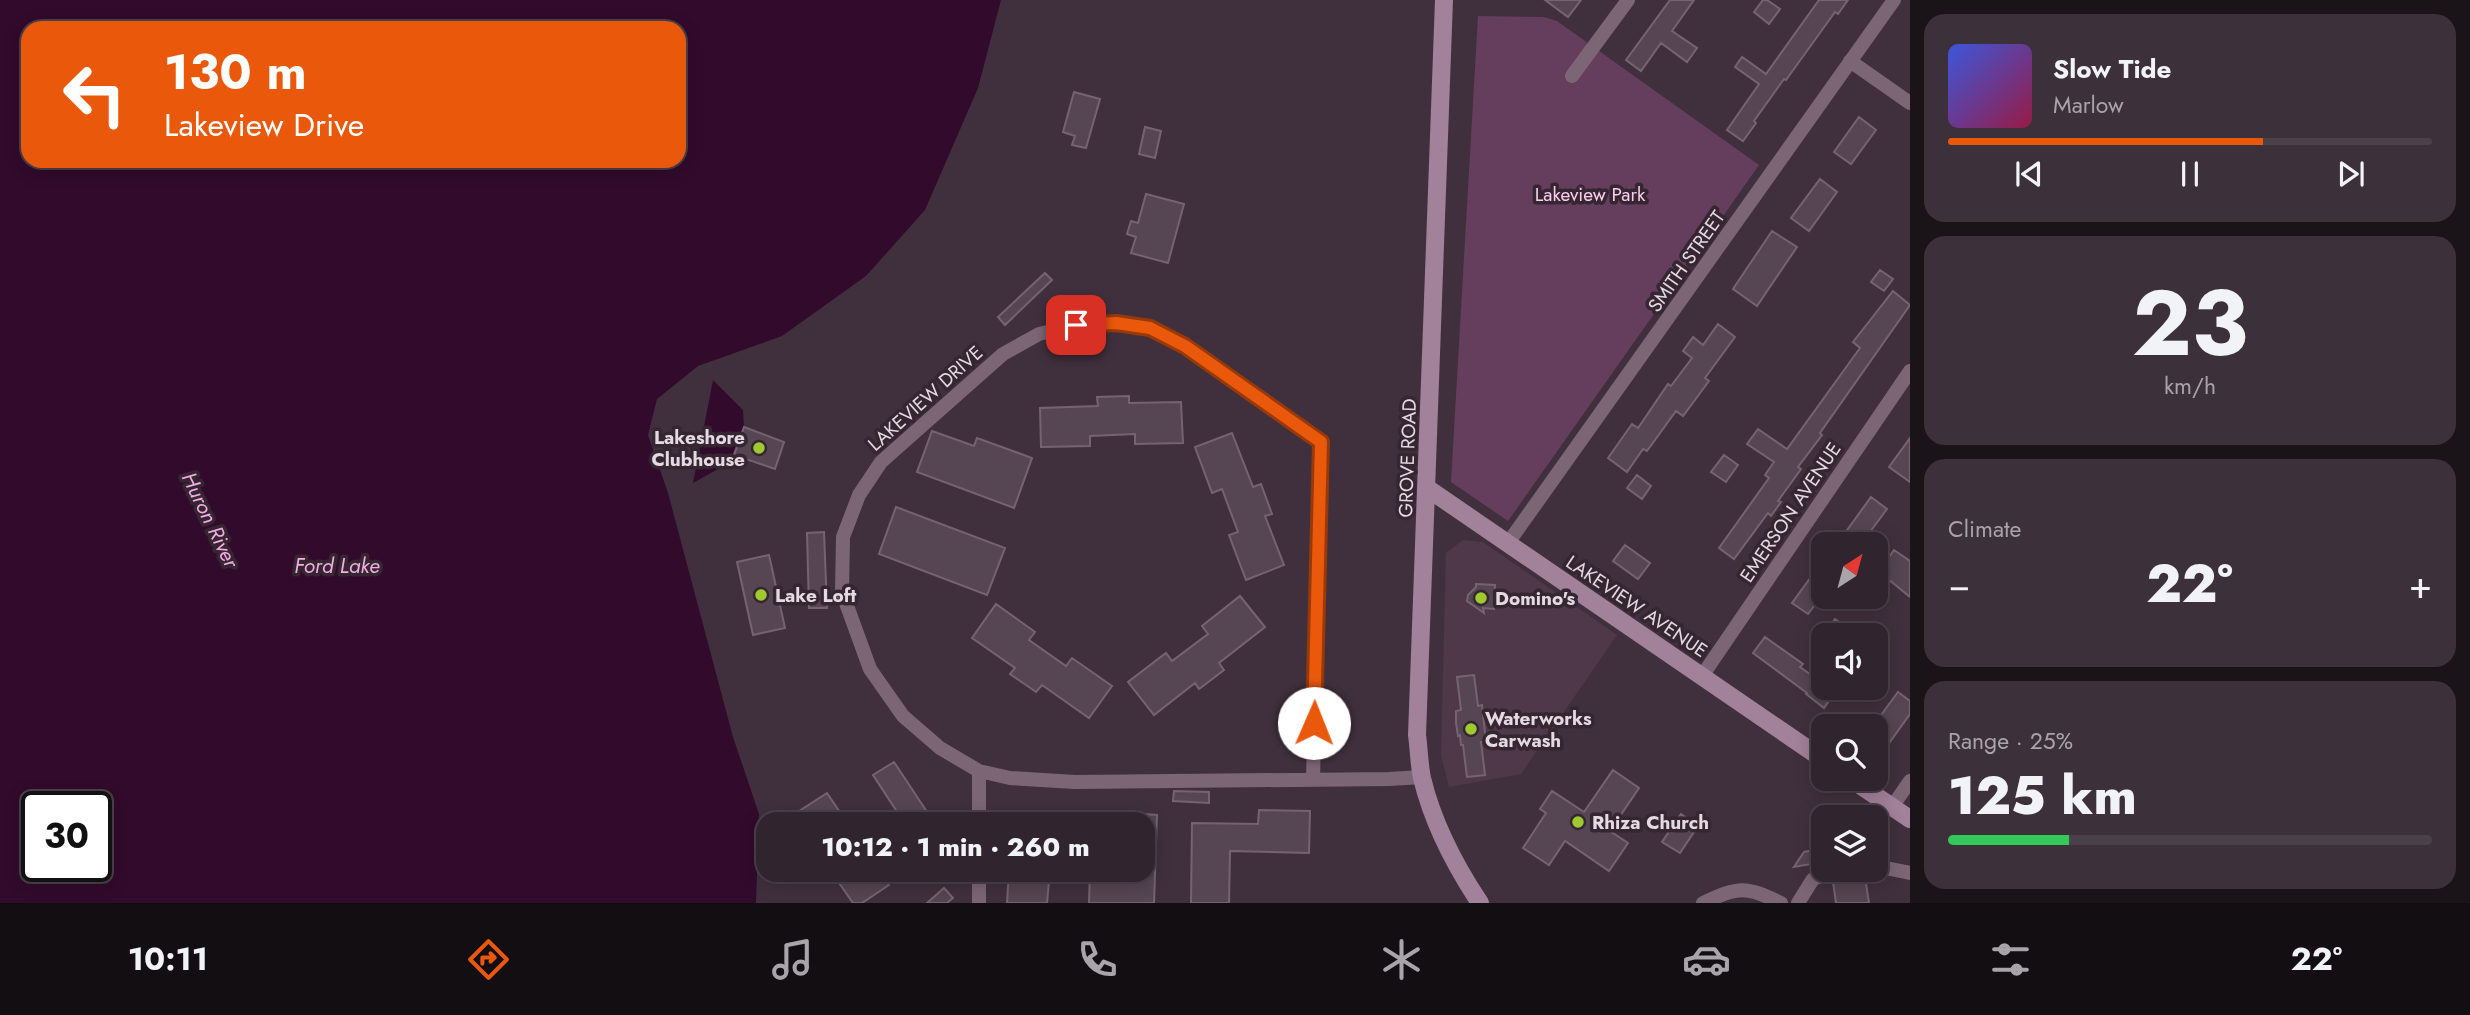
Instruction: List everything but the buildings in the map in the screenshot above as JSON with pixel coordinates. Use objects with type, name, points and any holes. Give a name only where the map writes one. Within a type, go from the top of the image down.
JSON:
[{"type":"main road","name":"GROVE ROAD","points":[[1444,0],[1418,735],[1422,777],[1434,818],[1446,847],[1480,903]]},
{"type":"main road","name":"LAKEVIEW AVENUE","points":[[1427,488],[1811,751]]},
{"type":"main road","points":[[1869,791],[1910,819]]},
{"type":"street","points":[[1572,76],[1628,0]]},
{"type":"street","name":"SMITH STREET","points":[[1508,543],[1894,0]]},
{"type":"street","points":[[1850,61],[1910,103]]},
{"type":"street","name":"LAKEVIEW DRIVE","points":[[1116,323],[1150,328],[1185,346],[1321,442],[1313,780],[1075,782],[1010,778],[979,771],[940,748],[903,716],[870,669],[842,592],[843,537],[859,495],[881,462],[1003,354],[1039,334],[1076,325],[1116,323]]},
{"type":"street","name":"EMERSON AVENUE","points":[[1702,676],[1910,371]]},
{"type":"street","points":[[979,771],[979,812]]},
{"type":"street","points":[[1313,780],[1422,777]]},
{"type":"street","points":[[1892,807],[1910,781]]},
{"type":"street","points":[[1888,868],[1910,873]]},
{"type":"street","points":[[979,882],[979,903]]},
{"type":"street","points":[[1798,903],[1811,882]]},
{"type":"street","points":[[1703,903],[1726,893],[1751,889],[1781,903]]},
{"type":"shaded area","points":[[1463,540],[1483,542],[1617,635],[1521,774],[1449,787],[1441,755],[1446,553]]},
{"type":"green space","name":"Lakeview Park","points":[[1478,16],[1544,17],[1557,21],[1759,165],[1508,521],[1451,482]]},
{"type":"water","name":"Ford Lake","points":[[0,0],[1001,0],[978,88],[925,210],[866,276],[782,336],[698,366],[657,399],[648,435],[668,493],[733,737],[758,812],[756,812],[756,903],[0,903]]},
{"type":"water","points":[[713,380],[743,410],[744,427],[729,463],[693,483]]},
{"type":"place","name":"Lakeshore Clubhouse","points":[[759,448]]},
{"type":"place","name":"Lake Loft","points":[[761,595]]},
{"type":"place","name":"Domino's","points":[[1481,598]]},
{"type":"place","name":"Waterworks Carwash","points":[[1471,729]]},
{"type":"place","name":"Rhiza Church","points":[[1578,822]]},
{"type":"route","points":[[1076,325],[1116,323],[1150,328],[1185,346],[1321,442],[1314,723]]},
{"type":"water label","name":"Huron River","points":[[210,520]]}]
